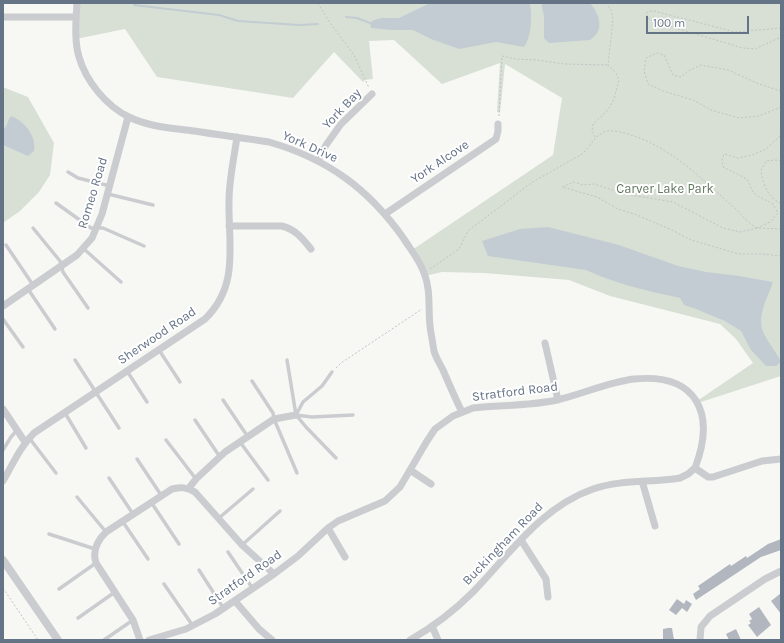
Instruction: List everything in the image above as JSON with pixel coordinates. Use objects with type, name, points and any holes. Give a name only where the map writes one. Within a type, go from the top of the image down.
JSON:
[{"type":"street","name":"York Drive","points":[[77,3],[77,44],[79,58],[85,72],[100,94],[109,103],[128,117],[157,126],[237,137],[285,146],[338,172],[357,186],[372,200],[412,250],[424,273],[428,287],[430,331],[434,352],[462,412]]},
{"type":"street","points":[[3,17],[76,17]]},
{"type":"street","name":"York Bay","points":[[318,161],[326,145],[341,124],[372,94]]},
{"type":"street","name":"Romeo Road","points":[[3,306],[77,256],[92,238],[98,228],[128,117]]},
{"type":"street","name":"York Alcove","points":[[384,214],[496,139],[498,124]]},
{"type":"street","name":"Sherwood Road","points":[[3,481],[27,440],[41,427],[205,319],[214,310],[225,289],[230,264],[229,200],[237,137]]},
{"type":"street","points":[[229,226],[288,227],[293,230],[311,249]]},
{"type":"street","points":[[545,343],[558,400]]},
{"type":"street","name":"Stratford Road","points":[[149,640],[193,626],[224,609],[298,556],[328,528],[343,518],[385,501],[400,487],[435,429],[443,422],[473,408],[531,404],[558,400],[634,379],[663,380],[676,383],[685,387],[697,401],[702,412],[704,427],[703,443],[695,468]]},
{"type":"street","points":[[4,412],[17,430],[27,440]]},
{"type":"street","points":[[189,488],[196,479],[220,457],[240,442],[274,419],[296,415]]},
{"type":"street","points":[[695,468],[708,477],[713,477],[762,461],[781,459]]},
{"type":"street","name":"Buckingham Road","points":[[410,640],[449,614],[472,593],[532,528],[552,511],[592,489],[609,484],[680,478],[695,468]]},
{"type":"street","points":[[410,470],[431,484]]},
{"type":"street","points":[[642,481],[655,526]]},
{"type":"street","points":[[140,640],[134,620],[96,564],[94,558],[95,549],[100,538],[106,532],[172,489],[180,487],[189,488],[198,495],[242,545],[274,574]]},
{"type":"street","points":[[328,528],[344,557]]},
{"type":"street","points":[[521,540],[546,579],[548,598]]},
{"type":"street","points":[[3,560],[58,640]]},
{"type":"street","points":[[700,640],[701,627],[710,616],[781,571]]},
{"type":"street","points":[[235,601],[259,629],[272,640]]},
{"type":"street","points":[[432,626],[438,640]]},
{"type":"lane","points":[[68,172],[78,178],[110,186]]},
{"type":"lane","points":[[108,194],[153,205]]},
{"type":"lane","points":[[56,203],[91,228],[103,228],[144,246]]},
{"type":"lane","points":[[34,228],[60,262],[62,272],[88,308]]},
{"type":"lane","points":[[6,245],[55,329]]},
{"type":"lane","points":[[84,249],[121,282]]},
{"type":"lane","points":[[3,319],[23,348]]},
{"type":"lane","points":[[159,350],[180,382]]},
{"type":"lane","points":[[75,360],[119,428]]},
{"type":"lane","points":[[287,360],[296,415],[306,428],[336,458]]},
{"type":"lane","points":[[127,370],[147,402]]},
{"type":"lane","points":[[296,415],[303,402],[322,386],[332,372]]},
{"type":"lane","points":[[252,381],[273,413],[274,419],[297,473]]},
{"type":"lane","points":[[223,400],[248,437]]},
{"type":"lane","points":[[64,412],[86,448]]},
{"type":"lane","points":[[296,415],[312,417],[353,415]]},
{"type":"lane","points":[[195,420],[220,457]]},
{"type":"lane","points":[[3,450],[17,430]]},
{"type":"lane","points":[[27,440],[56,473]]},
{"type":"lane","points":[[166,440],[196,479]]},
{"type":"lane","points":[[240,442],[268,480]]},
{"type":"lane","points":[[137,459],[161,495]]},
{"type":"lane","points":[[108,478],[133,514]]},
{"type":"lane","points":[[218,518],[253,489]]},
{"type":"lane","points":[[77,497],[106,532]]},
{"type":"lane","points":[[151,502],[179,544]]},
{"type":"lane","points":[[242,545],[280,511]]},
{"type":"lane","points":[[122,521],[148,559]]},
{"type":"lane","points":[[49,534],[95,549]]},
{"type":"lane","points":[[228,552],[253,589]]},
{"type":"lane","points":[[59,589],[96,564]]},
{"type":"lane","points":[[199,570],[224,609]]},
{"type":"lane","points":[[164,584],[193,626]]},
{"type":"lane","points":[[78,618],[115,592]]},
{"type":"lane","points":[[104,640],[134,620]]},
{"type":"path","points":[[318,3],[330,23],[354,55],[372,94]]},
{"type":"path","points":[[606,3],[611,10],[613,19],[608,65]]},
{"type":"path","points":[[781,28],[734,32],[654,11],[646,13],[652,21],[743,48],[754,49],[781,37]]},
{"type":"path","points":[[781,91],[759,84],[728,70],[701,65],[688,71],[681,77],[673,75],[664,55],[656,53],[646,58],[644,71],[648,84],[663,91],[693,100],[711,110],[739,118],[759,116],[781,108]]},
{"type":"path","points":[[498,124],[502,56],[564,64],[608,65],[616,73],[619,80],[618,90],[608,110],[593,124],[592,131],[595,137]]},
{"type":"path","points":[[424,273],[459,249],[468,232],[531,183],[582,154],[588,149],[595,137],[607,131],[615,131],[633,135],[662,148],[678,158],[738,211],[746,220],[757,228],[781,229]]},
{"type":"path","points":[[781,136],[766,149],[752,155],[738,158],[724,154],[722,160],[724,167],[747,179],[753,192],[757,196],[772,203],[778,213],[770,222],[757,228],[740,232],[723,228],[673,202],[625,194],[594,184],[583,185],[574,182],[562,187],[597,197],[618,209],[637,215],[691,240],[739,254],[781,256]]},
{"type":"path","points":[[781,161],[766,161],[761,170],[764,185],[773,198],[781,203]]},
{"type":"path","points":[[332,372],[341,363],[414,313],[429,307]]},
{"type":"path","points":[[3,588],[38,640]]},
{"type":"green space","name":"Carver Lake Park","points":[[77,3],[781,3],[781,376],[698,403],[697,401],[753,363],[736,339],[720,324],[610,296],[569,280],[484,273],[442,272],[425,276],[412,250],[553,155],[562,98],[505,64],[500,113],[497,112],[500,63],[442,84],[394,40],[369,41],[373,79],[365,80],[363,82],[334,52],[293,98],[157,77],[125,29],[76,39]]},
{"type":"green space","points":[[3,87],[28,97],[54,143],[50,175],[39,192],[20,211],[3,223]]},
{"type":"shaded area","points":[[530,3],[531,26],[527,42],[524,47],[496,42],[459,49],[431,39],[413,30],[371,28],[370,23],[374,20],[382,18],[399,18],[428,4]]},
{"type":"shaded area","points":[[541,3],[590,3],[598,17],[598,32],[590,40],[549,43],[544,38],[544,16]]},
{"type":"shaded area","points":[[11,116],[25,125],[34,140],[34,151],[28,156],[3,145],[3,130]]},
{"type":"shaded area","points":[[548,227],[619,245],[678,266],[706,272],[773,282],[763,308],[761,321],[764,334],[781,362],[776,366],[766,366],[751,350],[741,331],[725,321],[684,305],[680,298],[620,283],[586,270],[488,256],[482,241],[520,229]]},
{"type":"building","points":[[781,539],[781,550],[761,557],[696,600],[693,594],[700,589],[698,586],[730,564],[731,566],[746,556],[747,558],[768,544]]},
{"type":"building","points":[[781,593],[781,614],[771,601]]},
{"type":"building","points":[[677,599],[684,604],[686,600],[692,604],[687,612],[682,608],[676,615],[669,610]]},
{"type":"building","points":[[759,607],[771,625],[757,637],[748,625],[751,623],[749,621],[752,619],[749,614]]},
{"type":"building","points":[[672,628],[674,640],[663,640],[663,629]]},
{"type":"building","points":[[736,629],[741,640],[729,640],[726,634]]},
{"type":"waterway","points":[[134,5],[219,15],[238,21],[299,25],[318,24]]},
{"type":"waterway","points":[[346,17],[357,18],[370,23]]}]
